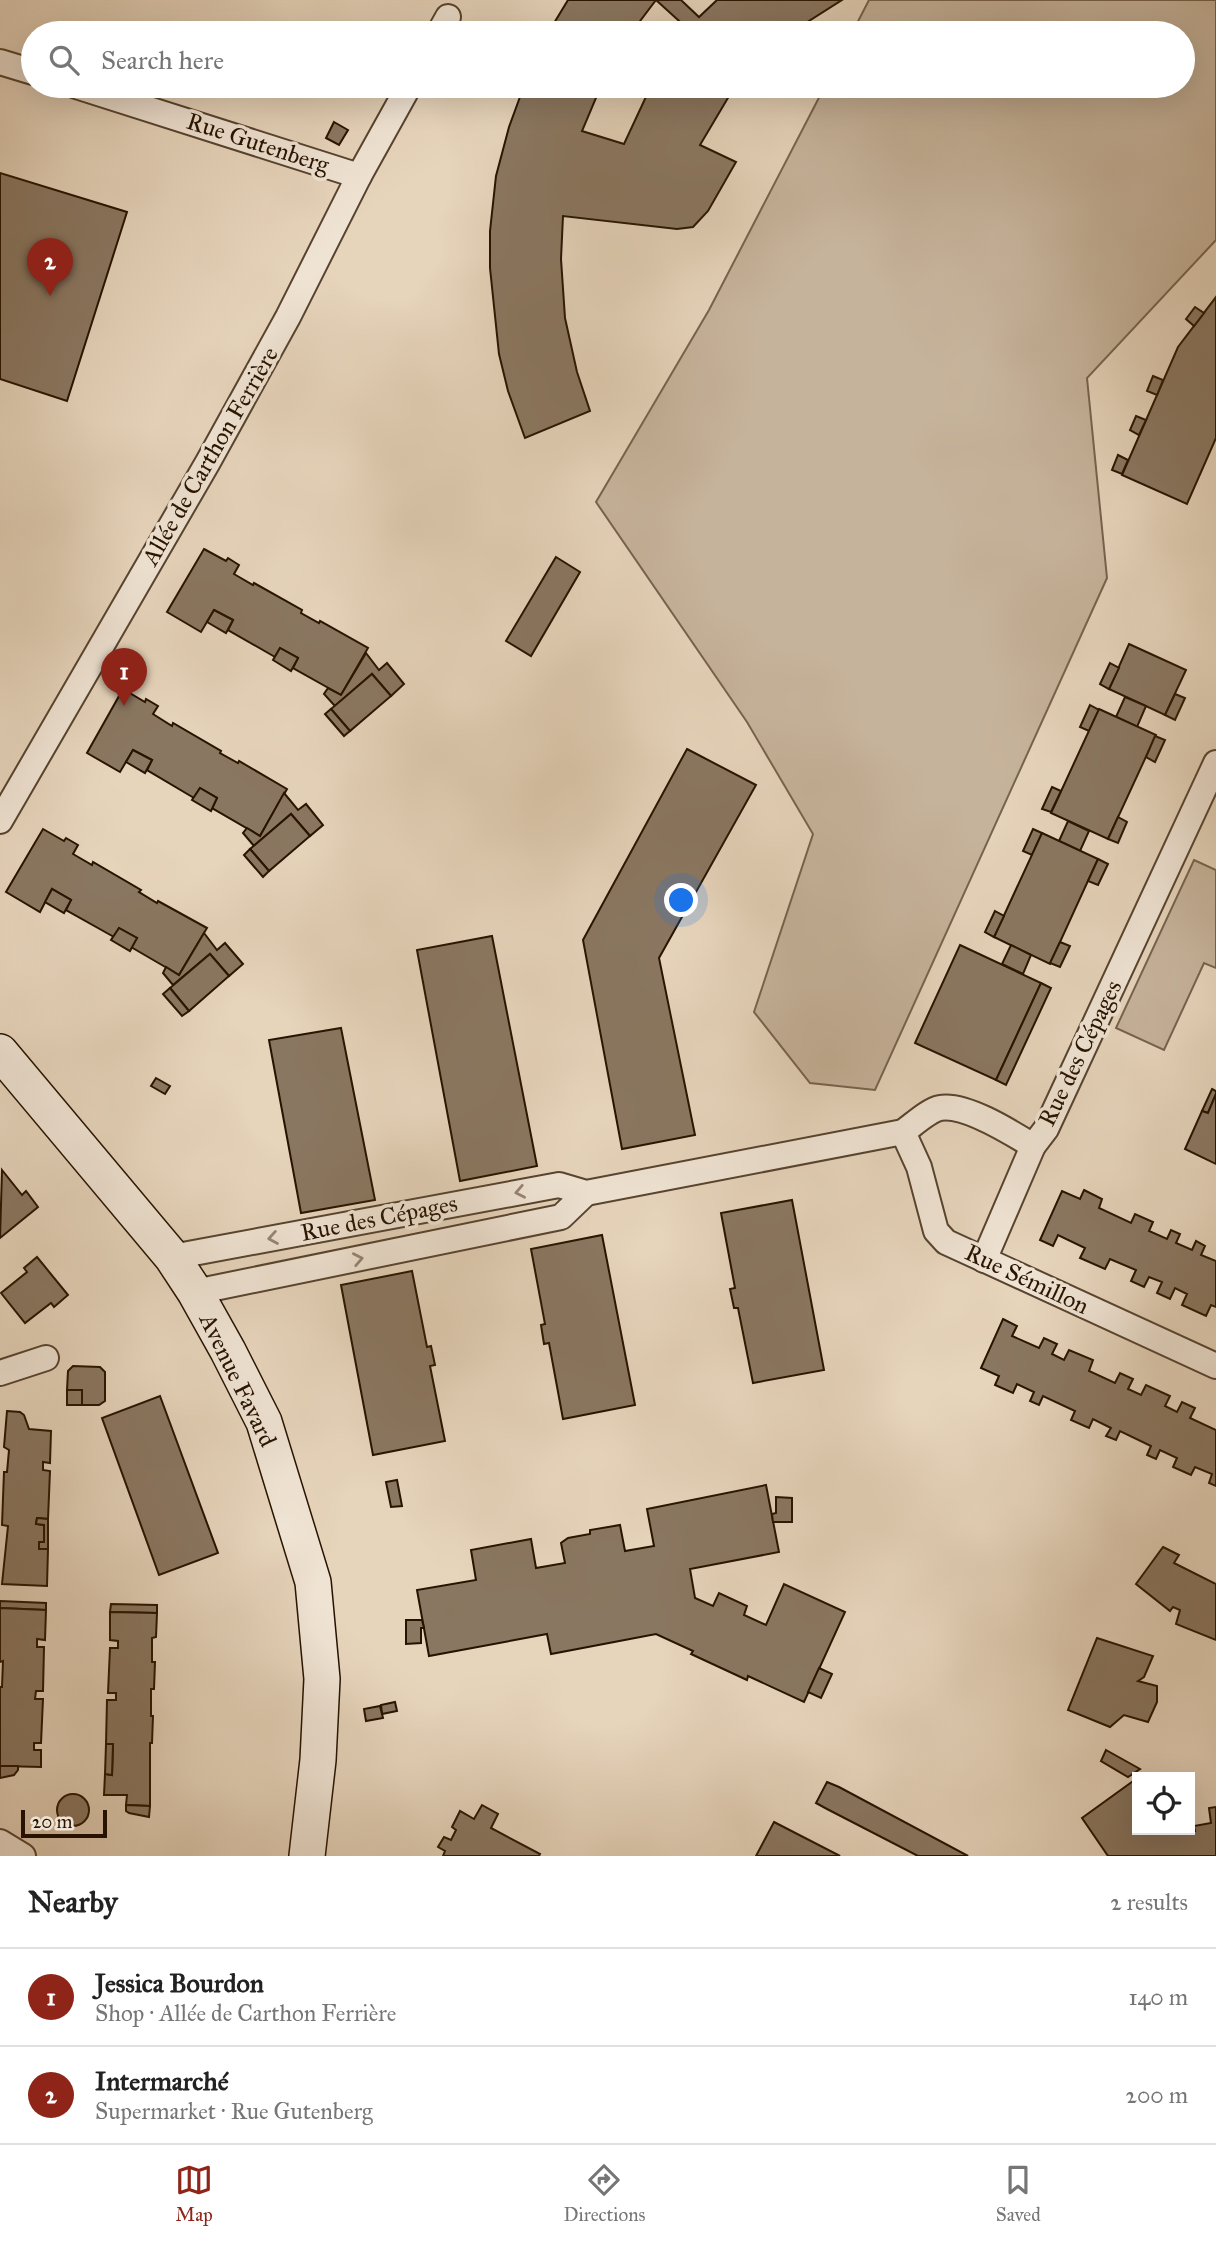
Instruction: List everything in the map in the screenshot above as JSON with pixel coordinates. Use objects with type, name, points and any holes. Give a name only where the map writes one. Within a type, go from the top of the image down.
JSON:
[{"type":"street","points":[[0,62],[21,68]]},
{"type":"street","name":"Rue Gutenberg","points":[[114,98],[359,176]]},
{"type":"street","name":"Allée de Carthon Ferrière","points":[[0,821],[208,463],[402,98]]},
{"type":"street","name":"Rue des Cépages","points":[[172,1257],[559,1185],[586,1193],[903,1132],[939,1107],[956,1108],[996,1124],[1033,1146],[1046,1129],[1216,764]]},
{"type":"street","name":"Avenue Favard","points":[[0,1052],[172,1257],[195,1292],[264,1422],[313,1582],[322,1679],[318,1760],[307,1856]]},
{"type":"street","name":"Rue Sémillon","points":[[903,1132],[919,1167],[936,1231],[946,1242],[1216,1366]]},
{"type":"street","points":[[984,1260],[1033,1146]]},
{"type":"street","name":"Rue des Cépages","points":[[195,1292],[561,1217],[586,1193]]},
{"type":"street","points":[[0,1373],[46,1358]]},
{"type":"street","points":[[0,1842],[23,1856]]},
{"type":"shaded area","points":[[869,0],[1216,0],[1216,240],[1087,378],[1107,578],[875,1090],[810,1083],[754,1012],[813,834],[747,722],[596,502],[709,310],[819,98],[1195,98],[1195,21],[858,21]]},
{"type":"shaded area","points":[[1194,860],[1216,870],[1216,968],[1204,963],[1164,1050],[1116,1028]]},
{"type":"building","points":[[568,0],[656,0],[640,21],[555,21]]},
{"type":"building","points":[[656,0],[681,0],[699,17],[717,0],[842,0],[809,21],[679,21]]},
{"type":"building","points":[[520,98],[596,98],[582,131],[624,144],[645,98],[728,98],[700,145],[736,162],[708,211],[693,227],[677,229],[563,216],[561,259],[565,318],[577,372],[590,411],[525,438],[508,391],[499,354],[490,268],[490,231],[496,176]]},
{"type":"building","points":[[334,122],[348,130],[339,145],[326,138]]},
{"type":"building","points":[[0,173],[127,212],[67,401],[0,379]]},
{"type":"building","points":[[1216,297],[1216,438],[1187,504],[1122,475],[1178,347]]},
{"type":"building","points":[[1195,307],[1204,313],[1194,326],[1186,319]]},
{"type":"building","points":[[1153,376],[1163,380],[1157,395],[1147,391]]},
{"type":"building","points":[[1136,416],[1146,420],[1139,435],[1130,430]]},
{"type":"building","points":[[1118,455],[1128,460],[1122,474],[1112,470]]},
{"type":"building","points":[[204,549],[239,565],[234,574],[368,648],[341,695],[293,668],[298,658],[280,648],[275,657],[228,630],[233,620],[214,610],[201,632],[167,612]]},
{"type":"building","points":[[556,557],[580,572],[531,656],[506,641]]},
{"type":"building","points":[[214,610],[233,620],[226,633],[207,622]]},
{"type":"building","points":[[1129,644],[1186,670],[1165,715],[1109,689]]},
{"type":"building","points":[[280,648],[298,658],[291,671],[273,660]]},
{"type":"building","points":[[366,653],[379,670],[387,663],[404,684],[391,696],[372,674],[335,706],[324,694],[328,688],[341,695]]},
{"type":"building","points":[[1110,663],[1119,668],[1109,689],[1100,684]]},
{"type":"building","points":[[372,674],[391,696],[350,731],[331,709]]},
{"type":"building","points":[[123,689],[158,706],[153,714],[172,726],[173,723],[221,751],[220,753],[287,789],[260,836],[212,808],[217,798],[200,788],[194,798],[147,770],[152,760],[133,750],[120,772],[87,753]]},
{"type":"building","points":[[1175,694],[1185,698],[1175,720],[1165,715]]},
{"type":"building","points":[[1125,697],[1146,706],[1137,727],[1116,717]]},
{"type":"building","points":[[1090,705],[1099,710],[1089,731],[1080,727]]},
{"type":"building","points":[[331,709],[350,731],[344,736],[325,714]]},
{"type":"building","points":[[1099,709],[1156,735],[1108,839],[1051,813]]},
{"type":"building","points":[[1155,736],[1165,740],[1155,762],[1146,757]]},
{"type":"building","points":[[687,749],[756,785],[659,958],[695,1135],[622,1149],[583,940]]},
{"type":"building","points":[[133,750],[152,760],[145,773],[126,762]]},
{"type":"building","points":[[1052,787],[1061,791],[1051,812],[1042,809]]},
{"type":"building","points":[[200,788],[217,798],[211,811],[192,800]]},
{"type":"building","points":[[284,793],[298,810],[306,804],[323,825],[310,836],[291,814],[254,846],[243,833],[247,828],[260,836]]},
{"type":"building","points":[[291,814],[310,836],[269,871],[250,849]]},
{"type":"building","points":[[1118,817],[1127,822],[1118,843],[1108,839]]},
{"type":"building","points":[[1068,821],[1089,831],[1080,851],[1059,841]]},
{"type":"building","points":[[43,829],[64,841],[66,838],[78,845],[73,854],[92,865],[93,862],[141,890],[139,892],[157,903],[158,901],[207,928],[179,975],[131,947],[137,938],[119,928],[114,937],[66,910],[71,900],[52,889],[40,912],[6,892]]},
{"type":"building","points":[[1033,829],[1042,833],[1032,855],[1023,851]]},
{"type":"building","points":[[1042,833],[1098,859],[1050,964],[994,937]]},
{"type":"building","points":[[250,849],[269,871],[263,877],[244,855]]},
{"type":"building","points":[[1098,859],[1108,864],[1098,885],[1088,881]]},
{"type":"building","points":[[52,889],[71,900],[64,913],[45,902]]},
{"type":"building","points":[[995,911],[1004,916],[994,937],[985,932]]},
{"type":"building","points":[[119,928],[137,938],[130,951],[111,940]]},
{"type":"building","points":[[204,933],[217,950],[225,943],[243,964],[229,976],[210,954],[173,985],[163,973],[166,967],[179,975]]},
{"type":"building","points":[[492,936],[537,1166],[460,1181],[417,950]]},
{"type":"building","points":[[1060,942],[1070,946],[1060,967],[1050,963]]},
{"type":"building","points":[[960,945],[1041,983],[996,1080],[915,1043]]},
{"type":"building","points":[[1011,945],[1031,955],[1023,974],[1002,964]]},
{"type":"building","points":[[210,954],[229,976],[189,1011],[170,988]]},
{"type":"building","points":[[1041,983],[1051,988],[1006,1085],[996,1080]]},
{"type":"building","points":[[170,988],[189,1011],[182,1016],[163,994]]},
{"type":"building","points":[[341,1028],[375,1200],[301,1213],[269,1040]]},
{"type":"building","points":[[156,1078],[170,1086],[165,1094],[151,1086]]},
{"type":"building","points":[[1212,1089],[1216,1094],[1208,1113],[1202,1111]]},
{"type":"building","points":[[1216,1094],[1216,1164],[1185,1149],[1202,1111],[1208,1113]]},
{"type":"building","points":[[2,1170],[22,1195],[26,1191],[38,1207],[0,1238]]},
{"type":"building","points":[[1084,1190],[1102,1199],[1099,1208],[1131,1223],[1135,1214],[1153,1222],[1149,1231],[1167,1239],[1171,1230],[1180,1234],[1176,1243],[1192,1250],[1196,1241],[1205,1246],[1201,1255],[1216,1261],[1216,1307],[1211,1305],[1206,1316],[1182,1305],[1187,1294],[1175,1288],[1170,1299],[1157,1293],[1162,1282],[1149,1277],[1144,1287],[1131,1281],[1136,1270],[1110,1259],[1105,1269],[1080,1258],[1085,1248],[1058,1235],[1053,1246],[1040,1240],[1062,1191],[1080,1199]]},
{"type":"building","points":[[792,1200],[824,1370],[753,1383],[738,1308],[734,1308],[730,1289],[735,1288],[721,1213]]},
{"type":"building","points":[[602,1235],[635,1405],[563,1419],[549,1343],[544,1344],[541,1325],[545,1324],[531,1249]]},
{"type":"building","points":[[37,1257],[68,1295],[54,1307],[51,1303],[25,1323],[1,1293],[27,1272],[24,1268]]},
{"type":"building","points":[[412,1271],[427,1347],[431,1346],[435,1365],[430,1366],[445,1441],[373,1455],[341,1285]]},
{"type":"building","points":[[1003,1319],[1017,1326],[1012,1336],[1039,1348],[1044,1338],[1057,1344],[1052,1354],[1064,1360],[1069,1350],[1093,1360],[1089,1371],[1115,1383],[1120,1373],[1133,1379],[1128,1389],[1141,1395],[1146,1385],[1170,1396],[1165,1406],[1177,1412],[1182,1402],[1195,1408],[1190,1418],[1216,1430],[1216,1486],[1209,1483],[1212,1474],[1195,1467],[1191,1475],[1173,1467],[1177,1458],[1160,1450],[1156,1459],[1147,1455],[1151,1446],[1120,1431],[1116,1440],[1106,1436],[1111,1428],[1093,1419],[1089,1428],[1071,1420],[1075,1411],[1043,1396],[1039,1405],[1030,1401],[1034,1392],[1017,1384],[1013,1393],[995,1385],[999,1376],[981,1368]]},
{"type":"building","points":[[73,1366],[100,1367],[105,1372],[105,1401],[99,1405],[82,1405],[82,1390],[67,1390],[68,1371]]},
{"type":"building","points":[[67,1390],[82,1390],[82,1405],[67,1405]]},
{"type":"building","points":[[160,1396],[218,1553],[159,1575],[102,1418]]},
{"type":"building","points":[[7,1411],[24,1415],[29,1429],[51,1431],[50,1463],[43,1462],[43,1470],[50,1471],[48,1519],[37,1518],[36,1524],[44,1525],[44,1542],[39,1542],[39,1549],[48,1549],[47,1586],[2,1584],[8,1526],[2,1525],[4,1472],[7,1472],[9,1450],[4,1447]]},
{"type":"building","points":[[397,1480],[402,1506],[391,1507],[386,1482]]},
{"type":"building","points":[[766,1485],[779,1552],[690,1569],[695,1598],[713,1606],[719,1593],[747,1606],[744,1615],[766,1625],[784,1584],[845,1612],[804,1702],[748,1676],[747,1680],[656,1634],[551,1654],[547,1634],[429,1656],[417,1590],[476,1580],[471,1550],[531,1539],[536,1568],[565,1563],[561,1543],[568,1538],[590,1534],[590,1530],[620,1525],[625,1551],[654,1546],[647,1509]]},
{"type":"building","points":[[776,1497],[792,1498],[792,1522],[773,1522]]},
{"type":"building","points":[[37,1518],[48,1519],[48,1549],[39,1549],[39,1542],[44,1542],[44,1525],[36,1524]]},
{"type":"building","points":[[1163,1547],[1179,1555],[1174,1563],[1216,1584],[1216,1640],[1176,1624],[1180,1610],[1173,1607],[1170,1611],[1136,1584]]},
{"type":"building","points":[[0,1601],[46,1603],[46,1610],[0,1608]]},
{"type":"building","points":[[111,1604],[157,1605],[157,1613],[110,1612]]},
{"type":"building","points":[[0,1608],[46,1610],[45,1640],[37,1639],[37,1647],[44,1647],[43,1691],[36,1691],[35,1699],[43,1699],[41,1743],[34,1743],[34,1750],[41,1750],[41,1767],[0,1766],[0,1687],[3,1661],[0,1662]]},
{"type":"building","points":[[110,1612],[157,1613],[156,1637],[152,1638],[152,1662],[155,1662],[154,1689],[151,1689],[153,1716],[150,1806],[126,1805],[127,1795],[104,1795],[105,1774],[112,1775],[113,1744],[106,1744],[107,1700],[116,1700],[116,1693],[108,1693],[110,1648],[118,1648],[118,1641],[110,1640]]},
{"type":"building","points":[[406,1620],[422,1620],[424,1628],[421,1628],[421,1643],[406,1644]]},
{"type":"building","points":[[1097,1638],[1153,1656],[1144,1677],[1138,1681],[1157,1686],[1157,1702],[1148,1722],[1124,1715],[1110,1727],[1068,1710]]},
{"type":"building","points":[[819,1668],[832,1674],[821,1698],[808,1692]]},
{"type":"building","points":[[395,1702],[397,1711],[382,1714],[381,1705]]},
{"type":"building","points":[[380,1706],[383,1718],[366,1721],[364,1709]]},
{"type":"building","points":[[106,1744],[113,1744],[112,1775],[105,1774]]},
{"type":"building","points":[[1106,1750],[1140,1769],[1128,1777],[1101,1761]]},
{"type":"building","points":[[0,1766],[18,1766],[18,1770],[14,1775],[0,1778]]},
{"type":"building","points":[[827,1782],[968,1856],[918,1856],[827,1809],[816,1803]]},
{"type":"building","points":[[1132,1782],[1132,1835],[1195,1835],[1195,1826],[1211,1823],[1209,1808],[1216,1807],[1216,1856],[1108,1856],[1082,1818]]},
{"type":"building","points":[[73,1794],[84,1799],[89,1810],[84,1821],[73,1826],[62,1821],[57,1810],[62,1799]]},
{"type":"building","points":[[126,1805],[150,1806],[149,1817],[129,1813],[126,1811]]},
{"type":"building","points":[[482,1805],[498,1814],[491,1828],[540,1854],[539,1856],[443,1856],[445,1851],[438,1847],[444,1837],[451,1840],[456,1830],[452,1827],[460,1811],[474,1819]]},
{"type":"building","points":[[774,1822],[840,1856],[756,1856]]},
{"type":"place","name":"Intermarché","points":[[50,296]]},
{"type":"place","name":"Jessica Bourdon","points":[[124,706]]}]
